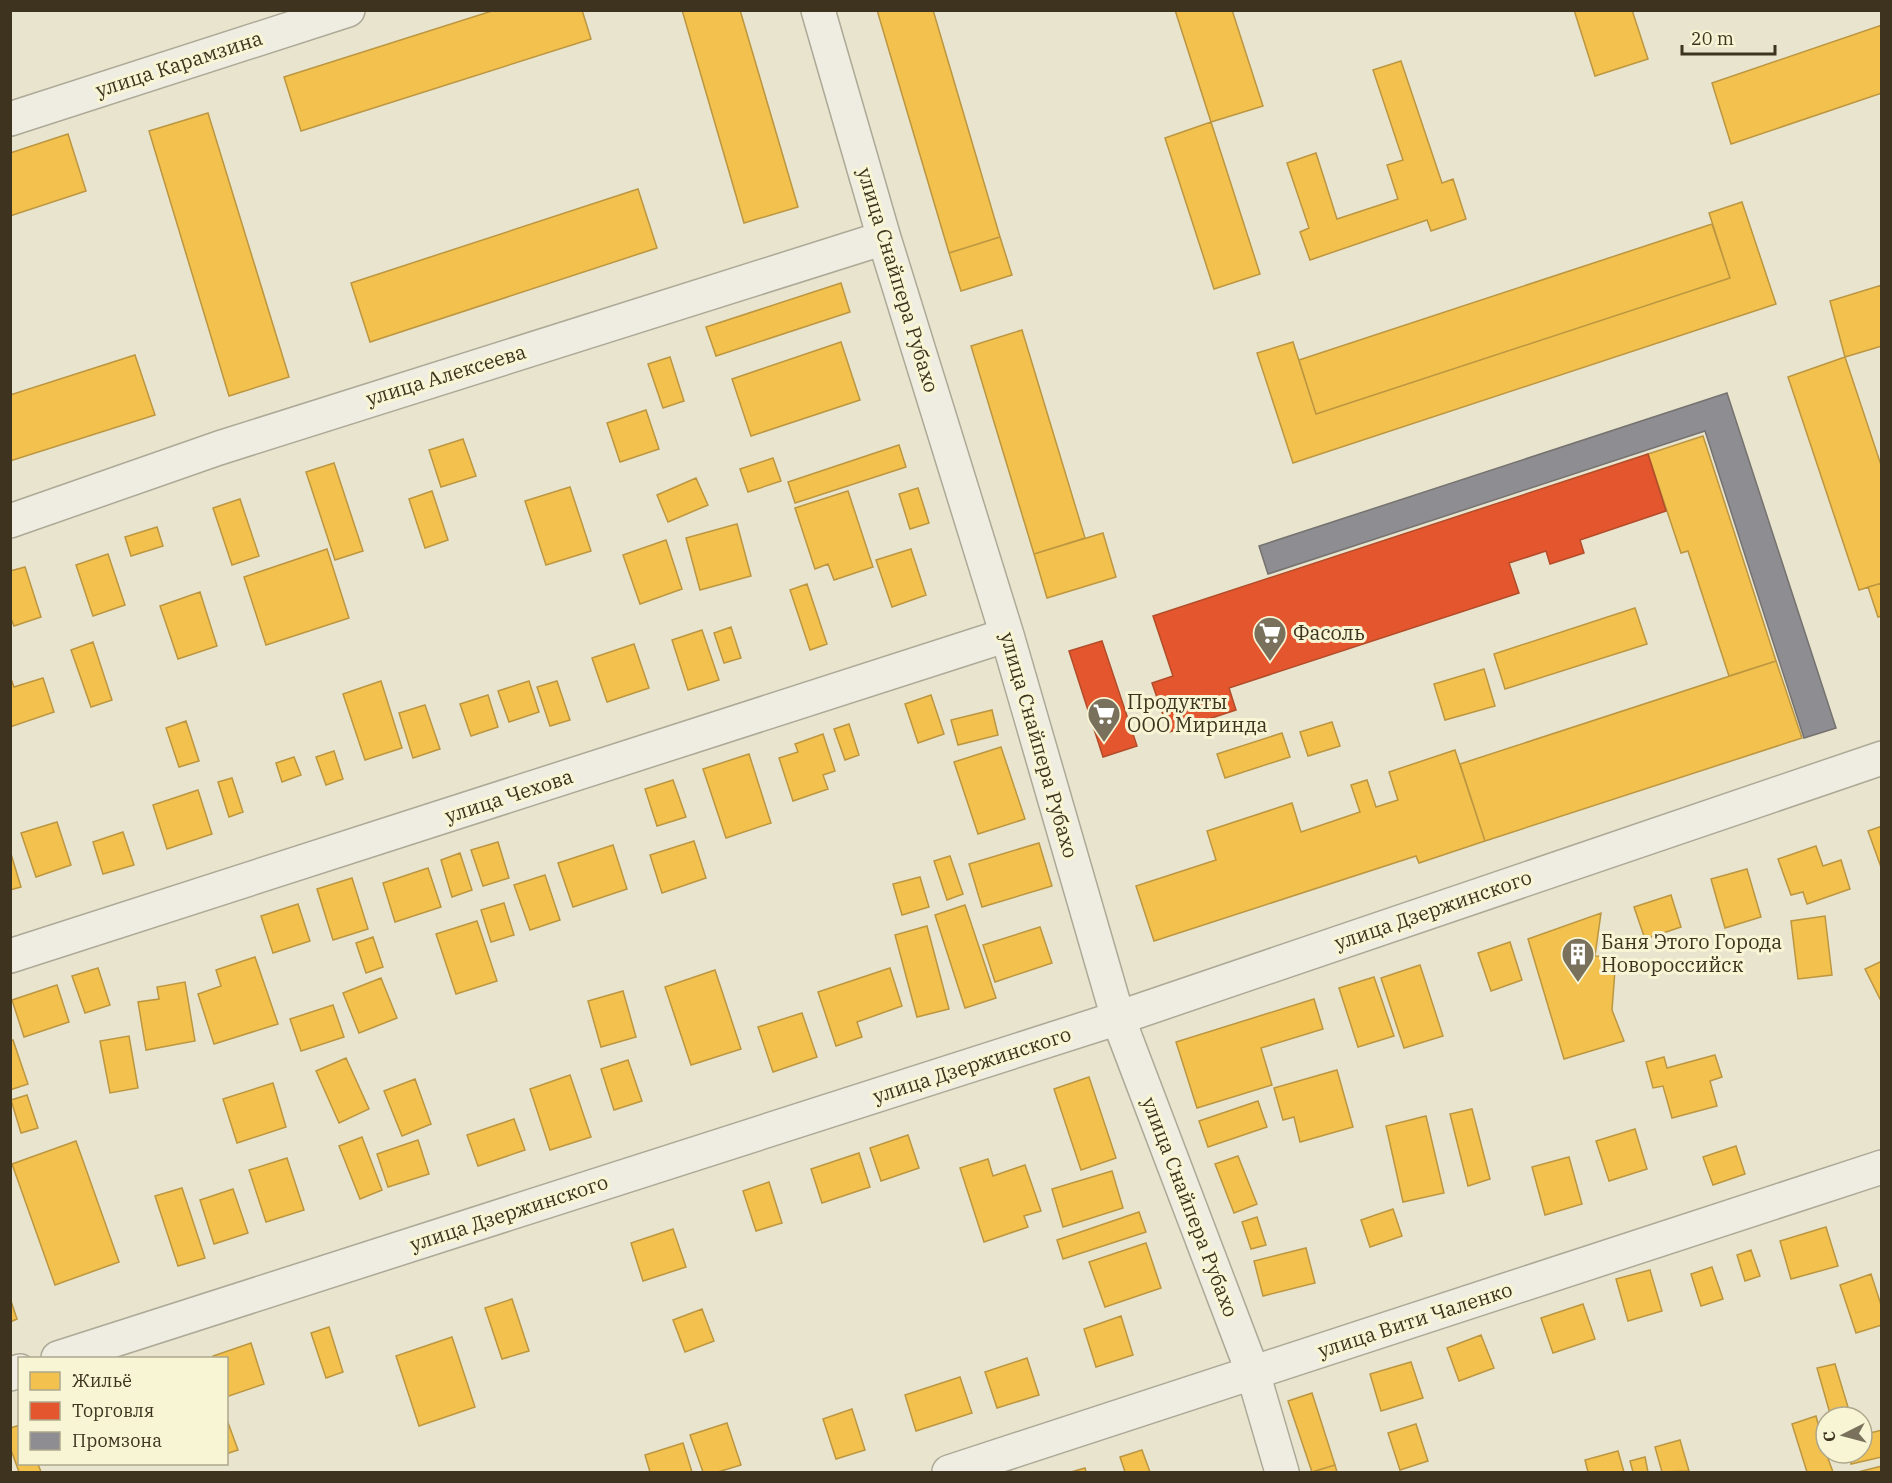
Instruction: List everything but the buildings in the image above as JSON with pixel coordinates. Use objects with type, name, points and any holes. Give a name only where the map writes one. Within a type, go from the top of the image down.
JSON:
[{"type":"street","name":"улица Карамзина","points":[[10,118],[348,10]]},
{"type":"street","name":"улица Снайпера Рубахо","points":[[818,10],[884,238],[1007,635],[1118,1018],[1253,1373],[1282,1473]]},
{"type":"street","name":"улица Алексеева","points":[[10,521],[230,444],[884,238]]},
{"type":"street","name":"улица Чехова","points":[[10,956],[1007,635]]},
{"type":"street","name":"улица Дзержинского","points":[[64,1357],[1118,1018],[1881,758]]},
{"type":"street","name":"улица Вити Чаленко","points":[[949,1473],[1881,1167]]},
{"type":"place","name":"Фасоль","points":[[1270,662]]},
{"type":"place","name":"Продукты ООО Миринда","points":[[1104,743]]},
{"type":"place","name":"Баня Этого Города Новороссийск","points":[[1578,983]]}]
